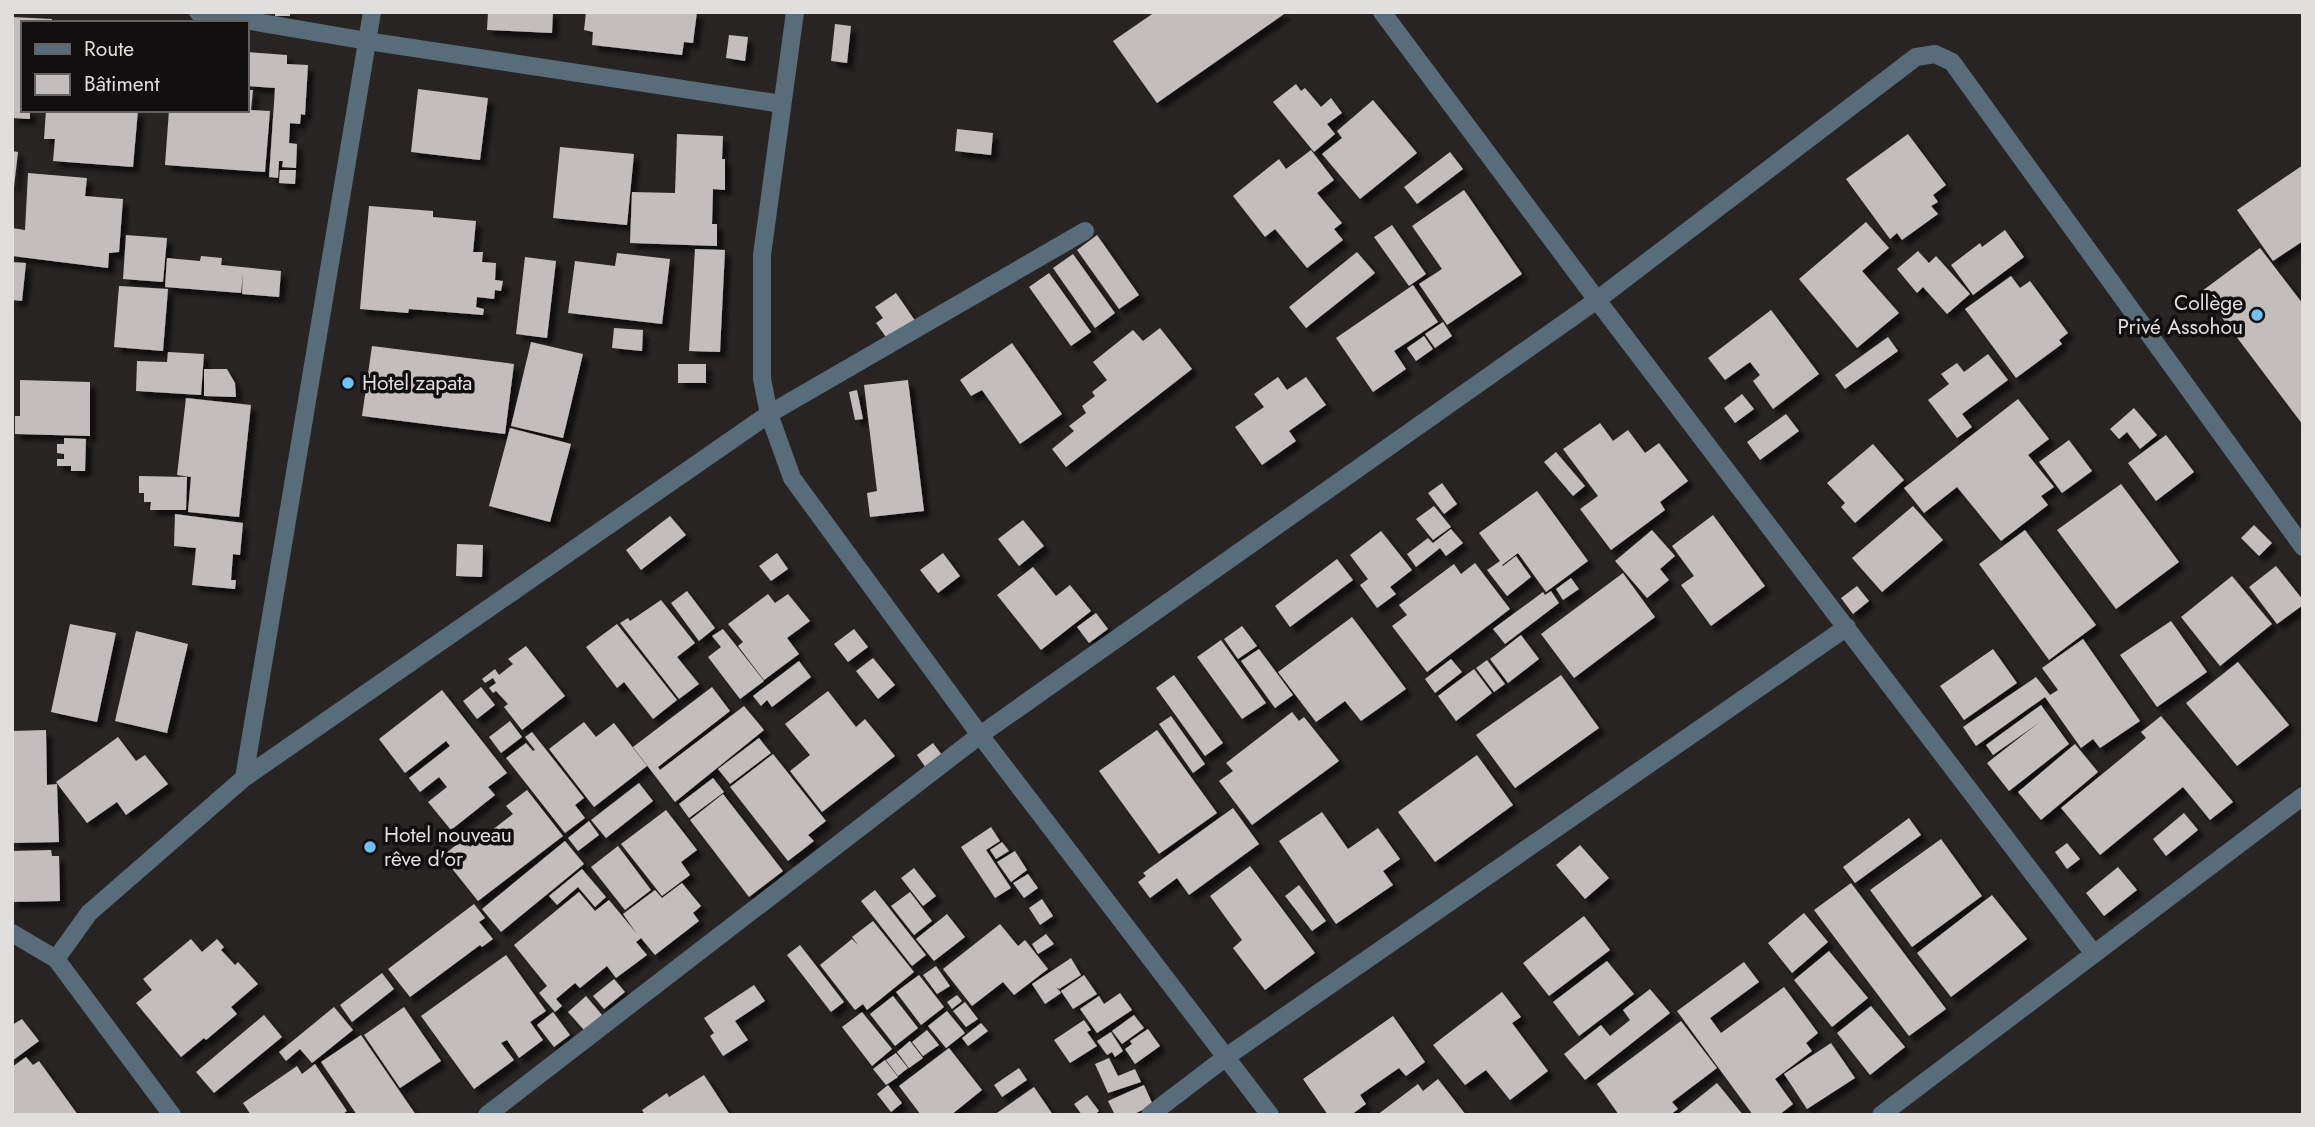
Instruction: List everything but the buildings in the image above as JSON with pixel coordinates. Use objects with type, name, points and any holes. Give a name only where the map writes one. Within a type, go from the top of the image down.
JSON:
[{"type":"street","points":[[198,12],[368,41],[782,104]]},
{"type":"street","points":[[244,778],[372,12]]},
{"type":"street","points":[[795,12],[762,255],[762,379],[769,414],[792,478],[980,735],[1270,1115]]},
{"type":"street","points":[[1382,12],[1597,300],[2095,954]]},
{"type":"street","points":[[487,1115],[980,735],[1597,300],[1916,57],[1935,54],[1952,62],[2303,548]]},
{"type":"street","points":[[56,959],[89,913],[244,778],[769,414],[1085,231]]},
{"type":"street","points":[[1150,1115],[1226,1057],[1847,627]]},
{"type":"street","points":[[1881,1115],[2303,796]]},
{"type":"street","points":[[12,933],[56,959],[172,1115]]},
{"type":"place","name":"Collège Privé Assohou","points":[[2257,315]]},
{"type":"place","name":"Hotel zapata","points":[[348,383]]},
{"type":"place","name":"Hotel nouveau rêve d'or","points":[[370,847]]}]
